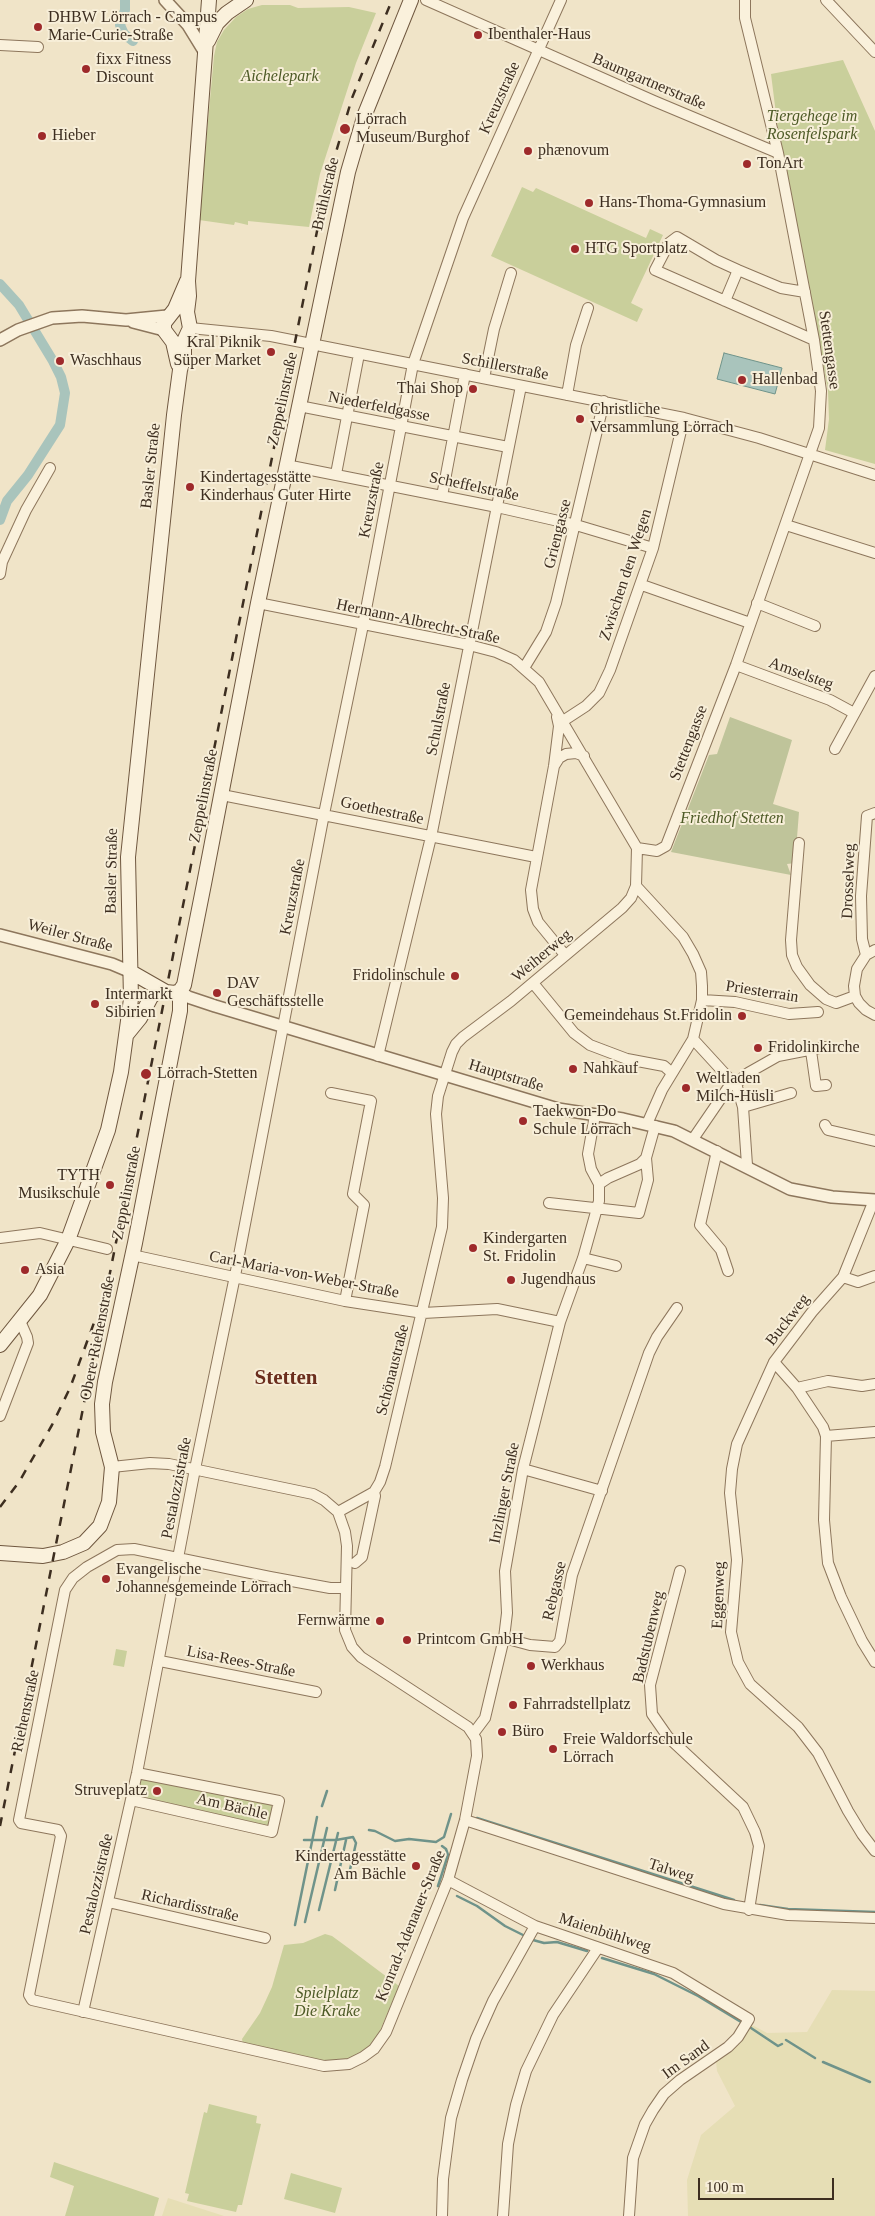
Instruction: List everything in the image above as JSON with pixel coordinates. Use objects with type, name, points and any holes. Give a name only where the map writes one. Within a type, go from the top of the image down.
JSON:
[{"type":"main road","name":"Basler Straße","points":[[0,1344],[20,1321],[50,1278],[68,1240],[108,1130],[121,1075],[131,999],[128,857],[180,370],[188,327],[188,281],[209,0]]},
{"type":"main road","points":[[204,51],[218,23],[227,13],[246,0]]},
{"type":"main road","name":"Brühlstraße","points":[[313,344],[350,165],[375,86],[412,0]]},
{"type":"main road","name":"Basler Straße","points":[[180,370],[173,342],[166,333],[164,323],[168,315],[175,309],[188,281]]},
{"type":"main road","points":[[166,333],[178,339],[188,327],[180,312],[168,315]]},
{"type":"main road","name":"Zeppelinstraße","points":[[132,1255],[182,1000],[180,991],[184,985],[258,603],[313,344]]},
{"type":"main road","name":"Hauptstraße","points":[[131,972],[160,989],[175,993],[180,991]]},
{"type":"main road","points":[[127,1034],[140,1018],[151,997],[160,989]]},
{"type":"main road","name":"Obere Riehenstraße","points":[[0,1553],[43,1556],[63,1552],[84,1543],[100,1526],[109,1502],[112,1467],[102,1432],[102,1404],[132,1255]]},
{"type":"street","points":[[165,0],[188,26],[204,51]]},
{"type":"street","name":"Baumgartnerstraße","points":[[426,0],[654,101],[778,152]]},
{"type":"street","name":"Kreuzstraße","points":[[284,1027],[413,364],[463,218],[561,0]]},
{"type":"street","name":"Stettengasse","points":[[637,848],[657,851],[666,846],[736,665],[819,428],[821,391],[814,340],[778,152],[746,18],[745,0]]},
{"type":"street","points":[[826,0],[875,52]]},
{"type":"street","points":[[0,45],[38,46]]},
{"type":"street","points":[[804,292],[781,288],[738,270],[716,260],[677,237],[670,243],[655,270],[814,340]]},
{"type":"street","points":[[725,301],[738,270]]},
{"type":"street","points":[[484,378],[494,329],[511,272]]},
{"type":"street","points":[[567,395],[576,345],[588,308]]},
{"type":"street","points":[[0,340],[38,322],[66,316],[126,320],[168,315]]},
{"type":"street","points":[[126,320],[166,333]]},
{"type":"street","name":"Schillerstraße","points":[[188,327],[264,335],[684,418],[752,436],[875,475]]},
{"type":"street","points":[[336,474],[359,354]]},
{"type":"street","points":[[442,496],[465,374]]},
{"type":"street","name":"Schulstraße","points":[[378,1056],[432,837],[520,386]]},
{"type":"street","name":"Griengasse","points":[[524,668],[546,632],[556,603],[604,402]]},
{"type":"street","name":"Niederfeldgasse","points":[[299,406],[508,447]]},
{"type":"street","name":"Zwischen den Wegen","points":[[562,721],[586,706],[599,693],[610,670],[642,585],[653,548],[684,418]]},
{"type":"street","name":"Scheffelstraße","points":[[286,465],[497,507],[576,525],[653,548]]},
{"type":"street","points":[[0,574],[1,562],[26,510],[50,468]]},
{"type":"street","points":[[786,526],[875,553]]},
{"type":"street","points":[[642,585],[750,623]]},
{"type":"street","name":"Hermann-Albrecht-Straße","points":[[258,603],[469,645],[496,652],[524,668],[539,682],[637,848]]},
{"type":"street","points":[[757,603],[815,626]]},
{"type":"street","name":"Amselsteg","points":[[736,665],[830,700],[854,713]]},
{"type":"street","points":[[835,749],[875,676]]},
{"type":"street","points":[[556,711],[559,726],[554,766],[531,890],[532,909],[538,922],[565,955]]},
{"type":"street","points":[[554,766],[559,758],[566,754],[576,753],[584,756]]},
{"type":"street","name":"Goethestraße","points":[[222,795],[536,857]]},
{"type":"street","name":"Drosselweg","points":[[871,952],[862,939],[861,896],[867,816],[875,813]]},
{"type":"street","points":[[799,843],[792,923],[792,955],[797,967],[810,985],[826,999],[836,1003],[855,996]]},
{"type":"street","points":[[549,1203],[639,1212],[648,1180],[646,1158],[654,1105],[693,1039],[702,1000],[700,972],[693,954],[683,937],[636,886],[637,848]]},
{"type":"street","name":"Weiherweg","points":[[444,1075],[456,1044],[533,983],[622,908],[632,898],[636,886]]},
{"type":"street","name":"Weiler Straße","points":[[0,935],[112,964],[131,972]]},
{"type":"street","points":[[871,952],[857,969],[854,986],[855,996],[866,1010],[875,1015]]},
{"type":"street","points":[[533,983],[574,1032],[590,1045],[627,1059],[664,1066],[672,1073]]},
{"type":"street","name":"Hauptstraße","points":[[180,991],[188,998],[558,1110],[651,1125],[693,1138],[790,1189],[809,1194],[875,1200]]},
{"type":"street","name":"Priesterrain","points":[[702,1000],[735,1002],[788,1014],[818,1012]]},
{"type":"street","name":"Pestalozzistraße","points":[[83,2012],[137,1773],[160,1661],[195,1469],[236,1276],[284,1027]]},
{"type":"street","points":[[693,1039],[734,1083],[743,1107],[747,1165]]},
{"type":"street","points":[[693,1138],[734,1083],[748,1073],[778,1056],[824,1048]]},
{"type":"street","points":[[810,1051],[816,1086],[826,1086]]},
{"type":"street","name":"Schönaustraße","points":[[355,1563],[362,1557],[376,1496],[374,1492],[385,1467],[430,1286],[442,1227],[443,1198],[436,1114],[438,1096],[444,1075]]},
{"type":"street","points":[[331,1093],[371,1101],[354,1194],[364,1205],[345,1301]]},
{"type":"street","points":[[743,1107],[790,1093]]},
{"type":"street","name":"Inzlinger Straße","points":[[474,1734],[485,1718],[490,1703],[504,1638],[507,1613],[505,1572],[523,1469],[560,1322],[583,1258],[597,1209],[599,1184],[591,1169],[588,1154],[595,1115]]},
{"type":"street","points":[[825,1125],[828,1130],[875,1141]]},
{"type":"street","points":[[717,1151],[700,1226],[721,1250],[728,1271]]},
{"type":"street","points":[[599,1184],[640,1164],[646,1158]]},
{"type":"street","name":"Buckweg","points":[[826,1436],[823,1427],[797,1388],[774,1362],[812,1312],[844,1277],[875,1200]]},
{"type":"street","points":[[0,1238],[40,1233],[107,1249]]},
{"type":"street","name":"Carl-Maria-von-Weber-Straße","points":[[132,1255],[345,1301],[423,1313],[497,1310],[560,1322]]},
{"type":"street","points":[[583,1258],[616,1266]]},
{"type":"street","points":[[844,1277],[858,1282],[875,1276]]},
{"type":"street","name":"Rebgasse","points":[[504,1638],[530,1645],[555,1647],[560,1641],[572,1575],[649,1353],[657,1337],[677,1308]]},
{"type":"street","points":[[0,1416],[28,1344],[20,1321]]},
{"type":"street","name":"Eggenweg","points":[[774,1362],[737,1444],[732,1469],[730,1494],[737,1560],[731,1632],[738,1662],[750,1684],[798,1727],[818,1753],[848,1811],[875,1851]]},
{"type":"street","points":[[797,1388],[828,1381],[862,1386],[875,1384]]},
{"type":"street","points":[[875,1432],[826,1436],[824,1520],[828,1563],[841,1597],[862,1641],[875,1662]]},
{"type":"street","points":[[112,1467],[150,1463],[195,1469],[313,1494],[324,1500],[338,1512],[343,1522],[346,1546],[344,1630],[352,1647],[361,1657],[454,1716],[474,1734]]},
{"type":"street","points":[[523,1469],[602,1491]]},
{"type":"street","points":[[338,1512],[374,1492]]},
{"type":"street","name":"Riehenstraße","points":[[83,2012],[32,2000],[29,1994],[61,1836],[58,1830],[22,1823],[19,1820],[66,1590],[73,1578],[87,1567],[117,1550],[134,1549],[179,1558]]},
{"type":"street","points":[[179,1558],[330,1588],[345,1588]]},
{"type":"street","name":"Badstubenweg","points":[[680,1571],[650,1685],[652,1714],[668,1737],[743,1807],[755,1832],[759,1846],[749,1910]]},
{"type":"street","name":"Lisa-Rees-Straße","points":[[160,1661],[316,1692]]},
{"type":"street","name":"Konrad-Adenauer-Straße","points":[[83,2012],[324,2066],[354,2062],[374,2049],[386,2032],[448,1880],[465,1820],[477,1756],[477,1744],[474,1734]]},
{"type":"street","name":"Am Bächle","points":[[131,1800],[272,1832],[279,1801],[137,1773]]},
{"type":"street","name":"Talweg","points":[[465,1820],[724,1904],[749,1910],[788,1915],[875,1918]]},
{"type":"street","name":"Maienbühlweg","points":[[448,1880],[536,1926],[673,1973],[749,2019]]},
{"type":"street","name":"Richardisstraße","points":[[108,1902],[265,1938]]},
{"type":"street","points":[[442,2216],[443,2179],[451,2118],[462,2080],[476,2038],[493,2001],[536,1926]]},
{"type":"street","points":[[503,2216],[508,2144],[526,2070],[553,2014],[598,1948]]},
{"type":"street","name":"Im Sand","points":[[629,2216],[633,2158],[645,2124],[653,2110],[664,2094],[680,2080],[728,2047],[738,2037],[749,2019]]},
{"type":"shaded area","points":[[832,1990],[875,1991],[875,2216],[688,2216],[687,2180],[701,2135],[735,2106],[717,2071],[716,2061],[743,2037],[751,2026],[767,2033],[807,2032]]},
{"type":"shaded area","points":[[168,2198],[224,2216],[162,2216]]},
{"type":"green space","name":"Aichelepark","points":[[262,5],[290,5],[298,8],[349,7],[376,13],[356,63],[320,174],[309,227],[248,221],[248,225],[235,222],[234,225],[199,220],[214,56],[217,42],[224,30],[236,17],[248,9]]},
{"type":"green space","name":"Tiergehege im Rosenfelspark","points":[[843,60],[875,131],[875,464],[825,450],[829,419],[828,391],[795,213],[780,146],[771,74]]},
{"type":"green space","name":"HTG Sportplatz","points":[[522,187],[533,192],[536,188],[646,238],[650,229],[663,235],[631,303],[643,309],[637,322],[491,256]]},
{"type":"green space","name":"Friedhof Stetten","points":[[730,717],[792,740],[773,804],[799,812],[795,863],[787,864],[791,875],[671,852],[709,755],[717,754]]},
{"type":"green space","points":[[116,1649],[127,1651],[124,1667],[113,1665]]},
{"type":"green space","points":[[137,1773],[279,1801],[272,1832],[131,1800]]},
{"type":"green space","name":"Spielplatz Die Krake","points":[[325,1934],[332,1936],[399,1986],[379,2033],[370,2047],[347,2060],[325,2062],[243,2044],[242,2039],[260,2013],[272,1987],[284,1945],[303,1943]]},
{"type":"green space","points":[[209,2104],[257,2116],[256,2123],[261,2124],[242,2205],[238,2205],[236,2212],[187,2201],[189,2194],[185,2193],[204,2112],[207,2113]]},
{"type":"green space","points":[[54,2162],[159,2198],[154,2216],[65,2216],[74,2186],[50,2177]]},
{"type":"green space","points":[[291,2173],[342,2188],[335,2213],[284,2199]]},
{"type":"water","points":[[724,353],[782,368],[775,394],[717,379]]},
{"type":"waterway","points":[[125,0],[125,10],[120,25],[124,34],[133,41]]},
{"type":"waterway","points":[[0,284],[19,305],[53,361],[61,377],[65,393],[60,425],[28,475],[7,501],[0,520]]},
{"type":"waterway","points":[[322,1806],[327,1791]]},
{"type":"waterway","points":[[369,1830],[395,1841],[409,1839],[436,1842],[444,1837],[451,1814]]},
{"type":"waterway","points":[[295,1925],[317,1817]]},
{"type":"waterway","points":[[477,1818],[734,1900]]},
{"type":"waterway","points":[[305,1922],[327,1828]]},
{"type":"waterway","points":[[319,1910],[338,1833]]},
{"type":"waterway","points":[[304,1840],[336,1840],[353,1837],[356,1843],[349,1874]]},
{"type":"waterway","points":[[335,1890],[346,1840]]},
{"type":"waterway","points":[[438,1886],[448,1855],[446,1849],[442,1846]]},
{"type":"waterway","points":[[457,1896],[477,1906],[505,1926],[523,1935]]},
{"type":"waterway","points":[[760,1905],[788,1909],[875,1912]]},
{"type":"waterway","points":[[533,1940],[544,1943],[557,1942],[587,1951]]},
{"type":"waterway","points":[[602,1958],[654,1974],[698,1996],[741,2022]]},
{"type":"waterway","points":[[751,2028],[778,2046],[782,2044]]},
{"type":"waterway","points":[[786,2040],[815,2058]]},
{"type":"waterway","points":[[823,2062],[870,2082]]},
{"type":"railway","points":[[0,1826],[326,186],[352,98],[392,0]]},
{"type":"railway","points":[[0,1507],[19,1482],[52,1425],[70,1388],[95,1320]]},
{"type":"place","name":"DHBW Lörrach - Campus Marie-Curie-Straße","points":[[38,27]]},
{"type":"place","name":"Ibenthaler-Haus","points":[[478,35]]},
{"type":"place","name":"fixx Fitness Discount","points":[[86,69]]},
{"type":"place","name":"Lörrach Museum/Burghof","points":[[345,129]]},
{"type":"place","name":"Hieber","points":[[42,136]]},
{"type":"place","name":"phænovum","points":[[528,151]]},
{"type":"place","name":"TonArt","points":[[747,164]]},
{"type":"place","name":"Hans-Thoma-Gymnasium","points":[[589,203]]},
{"type":"place","name":"HTG Sportplatz","points":[[575,249]]},
{"type":"place","name":"Kral Piknik Süper Market","points":[[271,352]]},
{"type":"place","name":"Waschhaus","points":[[60,361]]},
{"type":"place","name":"Hallenbad","points":[[742,380]]},
{"type":"place","name":"Thai Shop","points":[[473,389]]},
{"type":"place","name":"Christliche Versammlung Lörrach","points":[[580,419]]},
{"type":"place","name":"Kindertagesstätte Kinderhaus Guter Hirte","points":[[190,487]]},
{"type":"place","name":"Fridolinschule","points":[[455,976]]},
{"type":"place","name":"DAV Geschäftsstelle","points":[[217,993]]},
{"type":"place","name":"Intermarkt Sibirien","points":[[95,1004]]},
{"type":"place","name":"Gemeindehaus St.Fridolin","points":[[742,1016]]},
{"type":"place","name":"Fridolinkirche","points":[[758,1048]]},
{"type":"place","name":"Nahkauf","points":[[573,1069]]},
{"type":"place","name":"Lörrach-Stetten","points":[[146,1074]]},
{"type":"place","name":"Weltladen Milch-Hüsli","points":[[686,1088]]},
{"type":"place","name":"Taekwon-Do Schule Lörrach","points":[[523,1121]]},
{"type":"place","name":"TYTH Musikschule","points":[[110,1185]]},
{"type":"place","name":"Kindergarten St. Fridolin","points":[[473,1248]]},
{"type":"place","name":"Asia","points":[[25,1270]]},
{"type":"place","name":"Jugendhaus","points":[[511,1280]]},
{"type":"place","name":"Evangelische Johannesgemeinde Lörrach","points":[[106,1579]]},
{"type":"place","name":"Fernwärme","points":[[380,1621]]},
{"type":"place","name":"Printcom GmbH","points":[[407,1640]]},
{"type":"place","name":"Werkhaus","points":[[531,1666]]},
{"type":"place","name":"Fahrradstellplatz","points":[[513,1705]]},
{"type":"place","name":"Büro","points":[[502,1732]]},
{"type":"place","name":"Freie Waldorfschule Lörrach","points":[[553,1749]]},
{"type":"place","name":"Struveplatz","points":[[157,1791]]},
{"type":"place","name":"Kindertagesstätte Am Bächle","points":[[416,1866]]},
{"type":"district","name":"Stetten","points":[[286,1379]]}]
